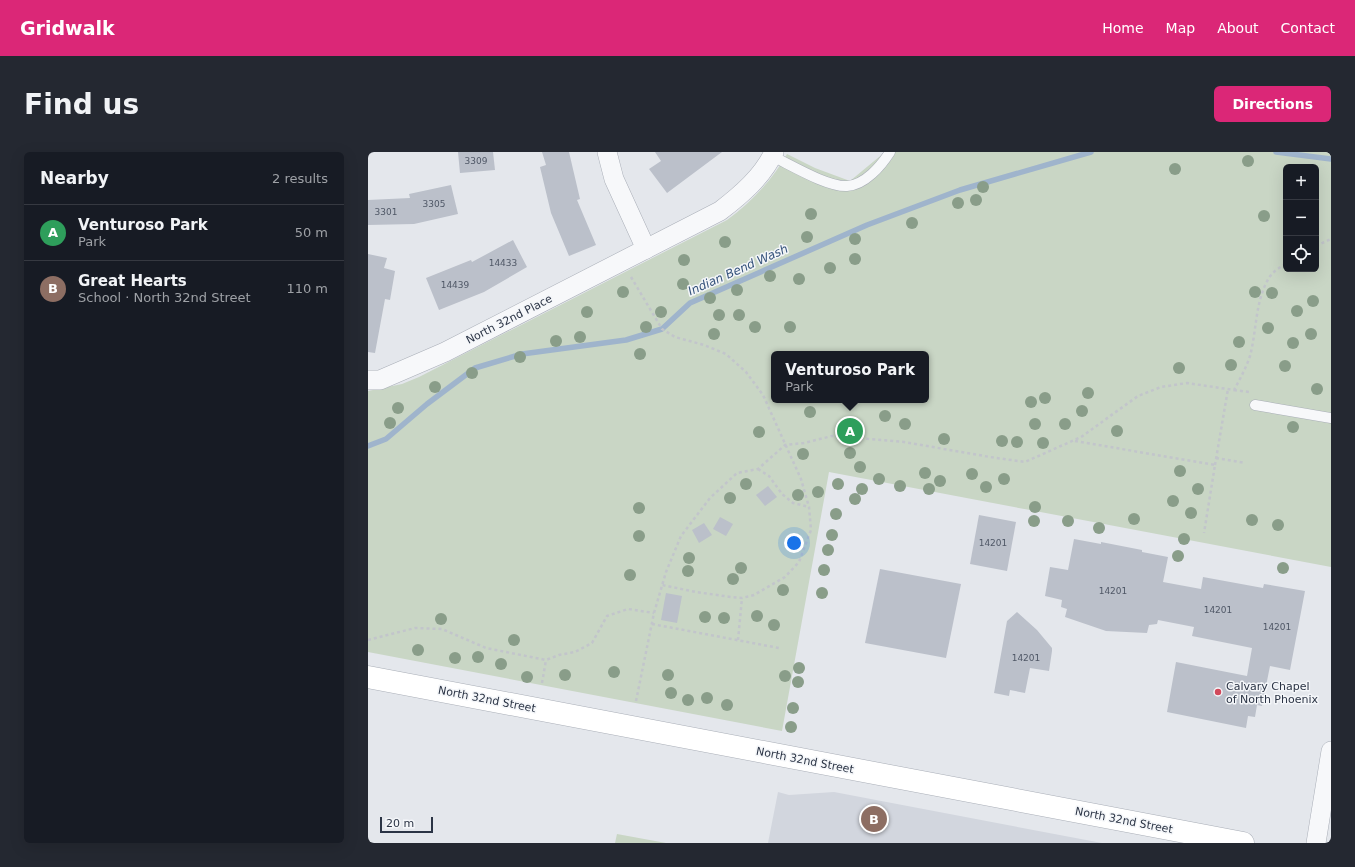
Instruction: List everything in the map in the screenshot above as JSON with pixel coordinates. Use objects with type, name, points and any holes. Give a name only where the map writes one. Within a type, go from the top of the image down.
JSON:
[{"type":"main road","name":"North 32nd Street","points":[[368,677],[1243,843]]},
{"type":"street","points":[[607,152],[614,179],[646,249]]},
{"type":"street","name":"North 32nd Place","points":[[368,380],[380,380],[445,352],[720,211],[739,197],[752,183],[773,154]]},
{"type":"street","points":[[1316,843],[1325,821],[1331,752]]},
{"type":"lane","points":[[773,154],[818,178],[840,185],[849,186],[865,179],[884,161],[890,152]]},
{"type":"lane","points":[[1255,405],[1331,418]]},
{"type":"path","points":[[1319,245],[1331,240]]},
{"type":"path","points":[[636,701],[654,613],[666,572],[681,536],[710,498],[737,473],[758,469],[785,445],[804,444],[832,436],[904,442],[1024,462],[1075,440],[1138,396],[1161,387],[1186,383],[1234,390],[1250,355],[1265,285],[1272,274],[1283,265]]},
{"type":"path","points":[[628,273],[662,329],[674,337],[704,345],[726,354],[746,372],[763,395],[802,479],[809,507],[811,530],[799,562],[785,577],[754,595],[742,598],[696,592],[662,585]]},
{"type":"path","points":[[1204,533],[1228,389]]},
{"type":"path","points":[[1075,440],[1215,465]]},
{"type":"path","points":[[1216,458],[1245,463]]},
{"type":"path","points":[[758,469],[769,476],[782,494],[793,503],[809,507]]},
{"type":"path","points":[[738,640],[742,598]]},
{"type":"path","points":[[368,640],[415,628],[442,629],[486,648],[546,660],[559,655],[575,652],[592,643],[607,616],[628,609],[654,613]]},
{"type":"path","points":[[652,624],[779,648]]},
{"type":"path","points":[[542,683],[546,660]]},
{"type":"shaded area","points":[[778,792],[789,795],[834,792],[1102,843],[768,843]]},
{"type":"green space","points":[[885,152],[1331,152],[1331,567],[829,472],[782,731],[368,652],[368,391],[402,384],[419,377],[727,220],[745,206],[761,190],[775,173],[787,154],[815,168],[850,181]]},
{"type":"green space","points":[[617,834],[666,843],[615,843]]},
{"type":"building","points":[[458,152],[493,152],[495,170],[460,173]]},
{"type":"building","points":[[542,152],[569,152],[580,199],[577,200],[596,245],[569,256],[551,213],[540,167],[546,165]]},
{"type":"building","points":[[655,152],[722,152],[667,193],[649,169],[661,161]]},
{"type":"building","points":[[451,185],[458,214],[414,224],[368,225],[368,200],[410,198],[409,194]]},
{"type":"building","points":[[513,240],[527,267],[484,292],[439,310],[426,278],[471,260],[472,262]]},
{"type":"building","points":[[368,254],[387,258],[384,268],[395,271],[390,300],[385,299],[375,353],[368,352]]},
{"type":"building","points":[[768,486],[777,497],[765,506],[756,495]]},
{"type":"building","points":[[979,515],[1016,522],[1007,571],[970,564]]},
{"type":"building","points":[[720,517],[733,524],[726,536],[713,529]]},
{"type":"building","points":[[704,523],[712,535],[699,543],[692,530]]},
{"type":"building","points":[[1074,539],[1101,544],[1101,542],[1168,557],[1163,582],[1201,589],[1203,577],[1263,588],[1264,584],[1305,591],[1290,670],[1270,666],[1262,706],[1257,705],[1255,717],[1248,716],[1246,728],[1167,712],[1176,662],[1247,676],[1252,648],[1192,636],[1194,627],[1158,620],[1157,624],[1149,625],[1147,633],[1106,631],[1065,617],[1067,609],[1061,607],[1062,600],[1045,596],[1050,567],[1068,570]]},
{"type":"building","points":[[880,569],[961,584],[946,658],[865,643]]},
{"type":"building","points":[[666,593],[682,596],[677,623],[661,620]]},
{"type":"building","points":[[1017,612],[1037,630],[1052,648],[1052,651],[1049,671],[1030,668],[1025,693],[1010,690],[1009,696],[994,693],[1007,621]]},
{"type":"waterway","name":"Indian Bend Wash","points":[[368,446],[386,439],[427,404],[475,368],[522,354],[626,340],[662,329],[690,303],[867,225],[960,190],[1091,152]]},
{"type":"waterway","name":"Indian Bend Wash","points":[[1276,152],[1331,159]]},
{"type":"place","name":"Venturoso Park","points":[[850,431]]},
{"type":"place","name":"Calvary Chapel of North Phoenix","points":[[1218,692]]},
{"type":"place","name":"Great Hearts","points":[[874,819]]}]
